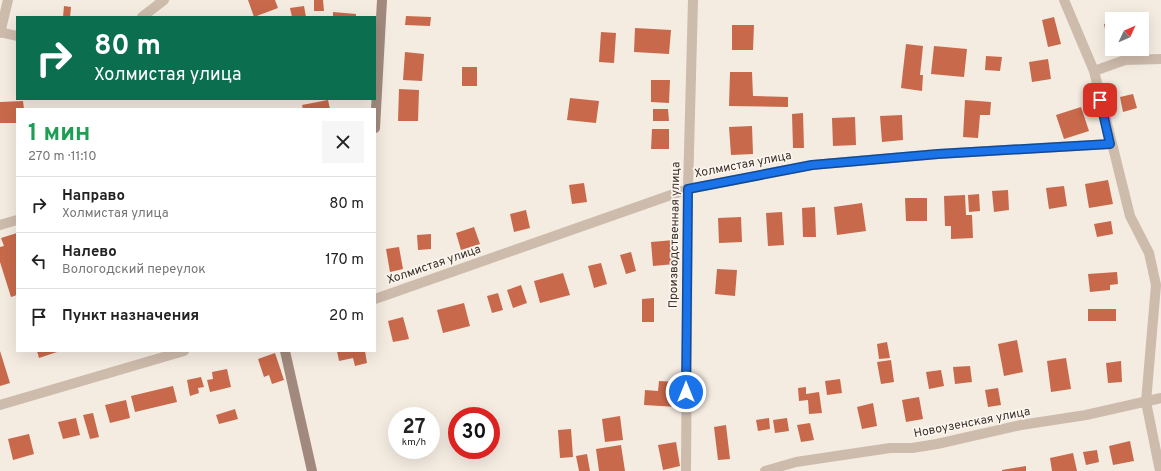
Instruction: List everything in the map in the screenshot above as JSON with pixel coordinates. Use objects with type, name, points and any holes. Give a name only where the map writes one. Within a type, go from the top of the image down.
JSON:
[{"type":"street","points":[[8,0],[0,33],[16,36]]},
{"type":"street","points":[[143,16],[164,0]]},
{"type":"street","points":[[376,110],[382,0]]},
{"type":"street","name":"Производственная улица","points":[[686,471],[688,189],[693,0]]},
{"type":"street","points":[[1064,0],[1094,71],[1110,144],[1130,216],[1149,253],[1156,285],[1146,402],[1160,471]]},
{"type":"street","points":[[1094,71],[1125,60],[1161,59]]},
{"type":"street","name":"Холмистая улица","points":[[376,299],[688,189],[812,165],[938,154],[1110,144]]},
{"type":"street","points":[[0,225],[16,220]]},
{"type":"street","points":[[0,405],[181,352]]},
{"type":"street","points":[[285,352],[312,471]]},
{"type":"street","name":"Новоузенская улица","points":[[765,471],[796,462],[890,448],[912,448],[931,445],[1020,425],[1086,415],[1161,398]]},
{"type":"building","points":[[248,0],[275,0],[278,8],[254,16]]},
{"type":"building","points":[[314,0],[323,0],[324,11],[314,11]]},
{"type":"building","points":[[64,6],[71,7],[70,16],[63,16]]},
{"type":"building","points":[[304,6],[306,16],[292,16],[290,8]]},
{"type":"building","points":[[333,12],[356,14],[356,16],[333,16]]},
{"type":"building","points":[[406,16],[431,17],[430,26],[405,25]]},
{"type":"building","points":[[1054,17],[1061,44],[1048,47],[1042,20]]},
{"type":"building","points":[[732,25],[754,25],[753,50],[732,50]]},
{"type":"building","points":[[635,28],[671,30],[669,54],[634,52]]},
{"type":"building","points":[[601,32],[616,33],[614,63],[599,62]]},
{"type":"building","points":[[906,44],[923,46],[920,75],[923,75],[922,91],[901,88]]},
{"type":"building","points":[[934,46],[967,49],[964,77],[931,74]]},
{"type":"building","points":[[405,52],[424,54],[422,81],[403,80]]},
{"type":"building","points":[[986,56],[1002,57],[1000,71],[985,70]]},
{"type":"building","points":[[1048,59],[1051,79],[1032,82],[1029,62]]},
{"type":"building","points":[[462,67],[477,67],[477,86],[462,86]]},
{"type":"building","points":[[730,72],[752,72],[753,96],[788,97],[788,107],[729,106]]},
{"type":"building","points":[[651,80],[670,80],[669,103],[651,102]]},
{"type":"building","points":[[399,89],[419,90],[418,121],[398,121]]},
{"type":"building","points":[[1133,94],[1137,108],[1123,112],[1120,97]]},
{"type":"building","points":[[570,98],[599,101],[596,123],[567,120]]},
{"type":"building","points":[[328,100],[330,108],[303,108],[302,105]]},
{"type":"building","points":[[965,100],[991,102],[990,115],[980,115],[978,138],[963,137]]},
{"type":"building","points":[[23,101],[24,108],[16,108],[16,123],[0,123],[0,102]]},
{"type":"building","points":[[1081,107],[1089,131],[1064,139],[1056,115]]},
{"type":"building","points":[[653,109],[668,109],[669,121],[653,121]]},
{"type":"building","points":[[803,113],[804,148],[793,148],[792,114]]},
{"type":"building","points":[[902,115],[903,140],[882,142],[880,116]]},
{"type":"building","points":[[855,117],[856,145],[833,146],[832,118]]},
{"type":"building","points":[[752,126],[753,154],[731,155],[729,127]]},
{"type":"building","points":[[652,129],[669,129],[669,149],[651,149]]},
{"type":"building","points":[[1108,180],[1113,204],[1089,208],[1085,184]]},
{"type":"building","points":[[584,183],[587,202],[572,204],[569,185]]},
{"type":"building","points":[[1064,186],[1067,206],[1049,209],[1046,188]]},
{"type":"building","points":[[1008,190],[1009,210],[994,212],[992,191]]},
{"type":"building","points":[[979,194],[980,211],[969,212],[968,195]]},
{"type":"building","points":[[965,195],[966,215],[972,215],[973,238],[951,239],[951,226],[945,226],[944,196]]},
{"type":"building","points":[[905,198],[927,198],[927,221],[906,221]]},
{"type":"building","points":[[862,203],[866,231],[837,235],[834,207]]},
{"type":"building","points":[[815,207],[816,237],[803,237],[802,208]]},
{"type":"building","points":[[526,210],[530,228],[514,232],[510,214]]},
{"type":"building","points":[[782,212],[784,245],[768,246],[766,213]]},
{"type":"building","points":[[741,217],[742,242],[719,243],[718,218]]},
{"type":"building","points":[[1111,221],[1113,234],[1097,237],[1094,224]]},
{"type":"building","points":[[474,227],[480,244],[461,250],[456,233]]},
{"type":"building","points":[[16,233],[16,295],[11,297],[0,262],[0,247],[4,246],[1,238]]},
{"type":"building","points":[[431,234],[431,249],[418,250],[417,235]]},
{"type":"building","points":[[674,240],[675,264],[653,266],[651,242]]},
{"type":"building","points":[[399,247],[403,269],[390,272],[386,249]]},
{"type":"building","points":[[631,252],[636,271],[626,274],[620,255]]},
{"type":"building","points":[[601,263],[607,284],[594,288],[588,266]]},
{"type":"building","points":[[717,269],[737,270],[735,296],[715,294]]},
{"type":"building","points":[[1117,272],[1118,284],[1110,285],[1110,290],[1090,292],[1088,274]]},
{"type":"building","points":[[563,273],[570,295],[540,303],[534,281]]},
{"type":"building","points":[[521,285],[527,303],[513,308],[507,290]]},
{"type":"building","points":[[498,293],[503,310],[492,313],[487,296]]},
{"type":"building","points":[[654,298],[654,322],[642,322],[642,299]]},
{"type":"building","points":[[464,303],[470,326],[443,333],[437,310]]},
{"type":"building","points":[[1088,309],[1116,309],[1116,321],[1088,321]]},
{"type":"building","points":[[403,317],[409,339],[393,342],[388,321]]},
{"type":"building","points":[[1017,340],[1023,372],[1004,376],[998,344]]},
{"type":"building","points":[[887,342],[890,358],[879,359],[877,344]]},
{"type":"building","points":[[0,351],[10,383],[0,386]]},
{"type":"building","points":[[37,352],[57,352],[39,358]]},
{"type":"building","points":[[337,352],[365,352],[367,363],[355,366],[353,358],[339,361]]},
{"type":"building","points":[[275,353],[284,380],[272,384],[269,375],[264,377],[258,359]]},
{"type":"building","points":[[1066,358],[1071,389],[1051,392],[1047,361]]},
{"type":"building","points":[[891,360],[894,382],[881,384],[877,362]]},
{"type":"building","points":[[1121,361],[1122,382],[1108,383],[1106,363]]},
{"type":"building","points":[[970,366],[972,382],[955,384],[953,367]]},
{"type":"building","points":[[227,369],[231,387],[210,392],[207,380],[213,379],[212,372]]},
{"type":"building","points":[[941,370],[944,386],[929,389],[926,372]]},
{"type":"building","points":[[201,377],[204,387],[198,388],[199,393],[190,396],[187,380]]},
{"type":"building","points":[[840,379],[842,393],[827,395],[825,381]]},
{"type":"building","points":[[659,381],[678,382],[677,407],[644,405],[645,390],[658,391]]},
{"type":"building","points":[[173,386],[177,402],[135,412],[131,396]]},
{"type":"building","points":[[806,387],[806,394],[819,392],[822,413],[809,414],[808,400],[799,401],[798,388]]},
{"type":"building","points":[[998,388],[1001,405],[988,407],[985,390]]},
{"type":"building","points":[[919,397],[923,419],[906,422],[902,400]]},
{"type":"building","points":[[126,400],[130,418],[110,423],[105,405]]},
{"type":"building","points":[[873,403],[877,426],[862,429],[857,407]]},
{"type":"building","points":[[235,409],[238,419],[219,424],[216,415]]},
{"type":"building","points":[[93,413],[99,437],[90,439],[83,415]]},
{"type":"building","points":[[620,416],[623,440],[605,442],[602,419]]},
{"type":"building","points":[[76,418],[80,435],[63,439],[58,422]]},
{"type":"building","points":[[769,418],[770,429],[758,431],[756,420]]},
{"type":"building","points":[[787,418],[789,431],[775,433],[773,420]]},
{"type":"building","points":[[810,423],[814,440],[801,442],[797,425]]},
{"type":"building","points":[[726,425],[730,459],[718,460],[714,427]]},
{"type":"building","points":[[571,429],[573,457],[560,458],[558,430]]},
{"type":"building","points":[[29,434],[34,454],[13,460],[8,439]]},
{"type":"building","points":[[1130,441],[1134,461],[1113,465],[1109,446]]},
{"type":"building","points":[[676,442],[680,466],[663,470],[658,445]]},
{"type":"building","points":[[621,445],[625,471],[599,471],[596,449]]},
{"type":"building","points":[[1097,450],[1099,462],[1086,465],[1083,452]]},
{"type":"building","points":[[1073,453],[1077,471],[1052,471],[1050,458]]},
{"type":"building","points":[[587,454],[590,471],[579,471],[576,456]]},
{"type":"building","points":[[1026,466],[1026,471],[1002,471],[1002,470]]},
{"type":"route","points":[[686,392],[688,189],[812,165],[938,154],[1110,144],[1100,100]]}]
